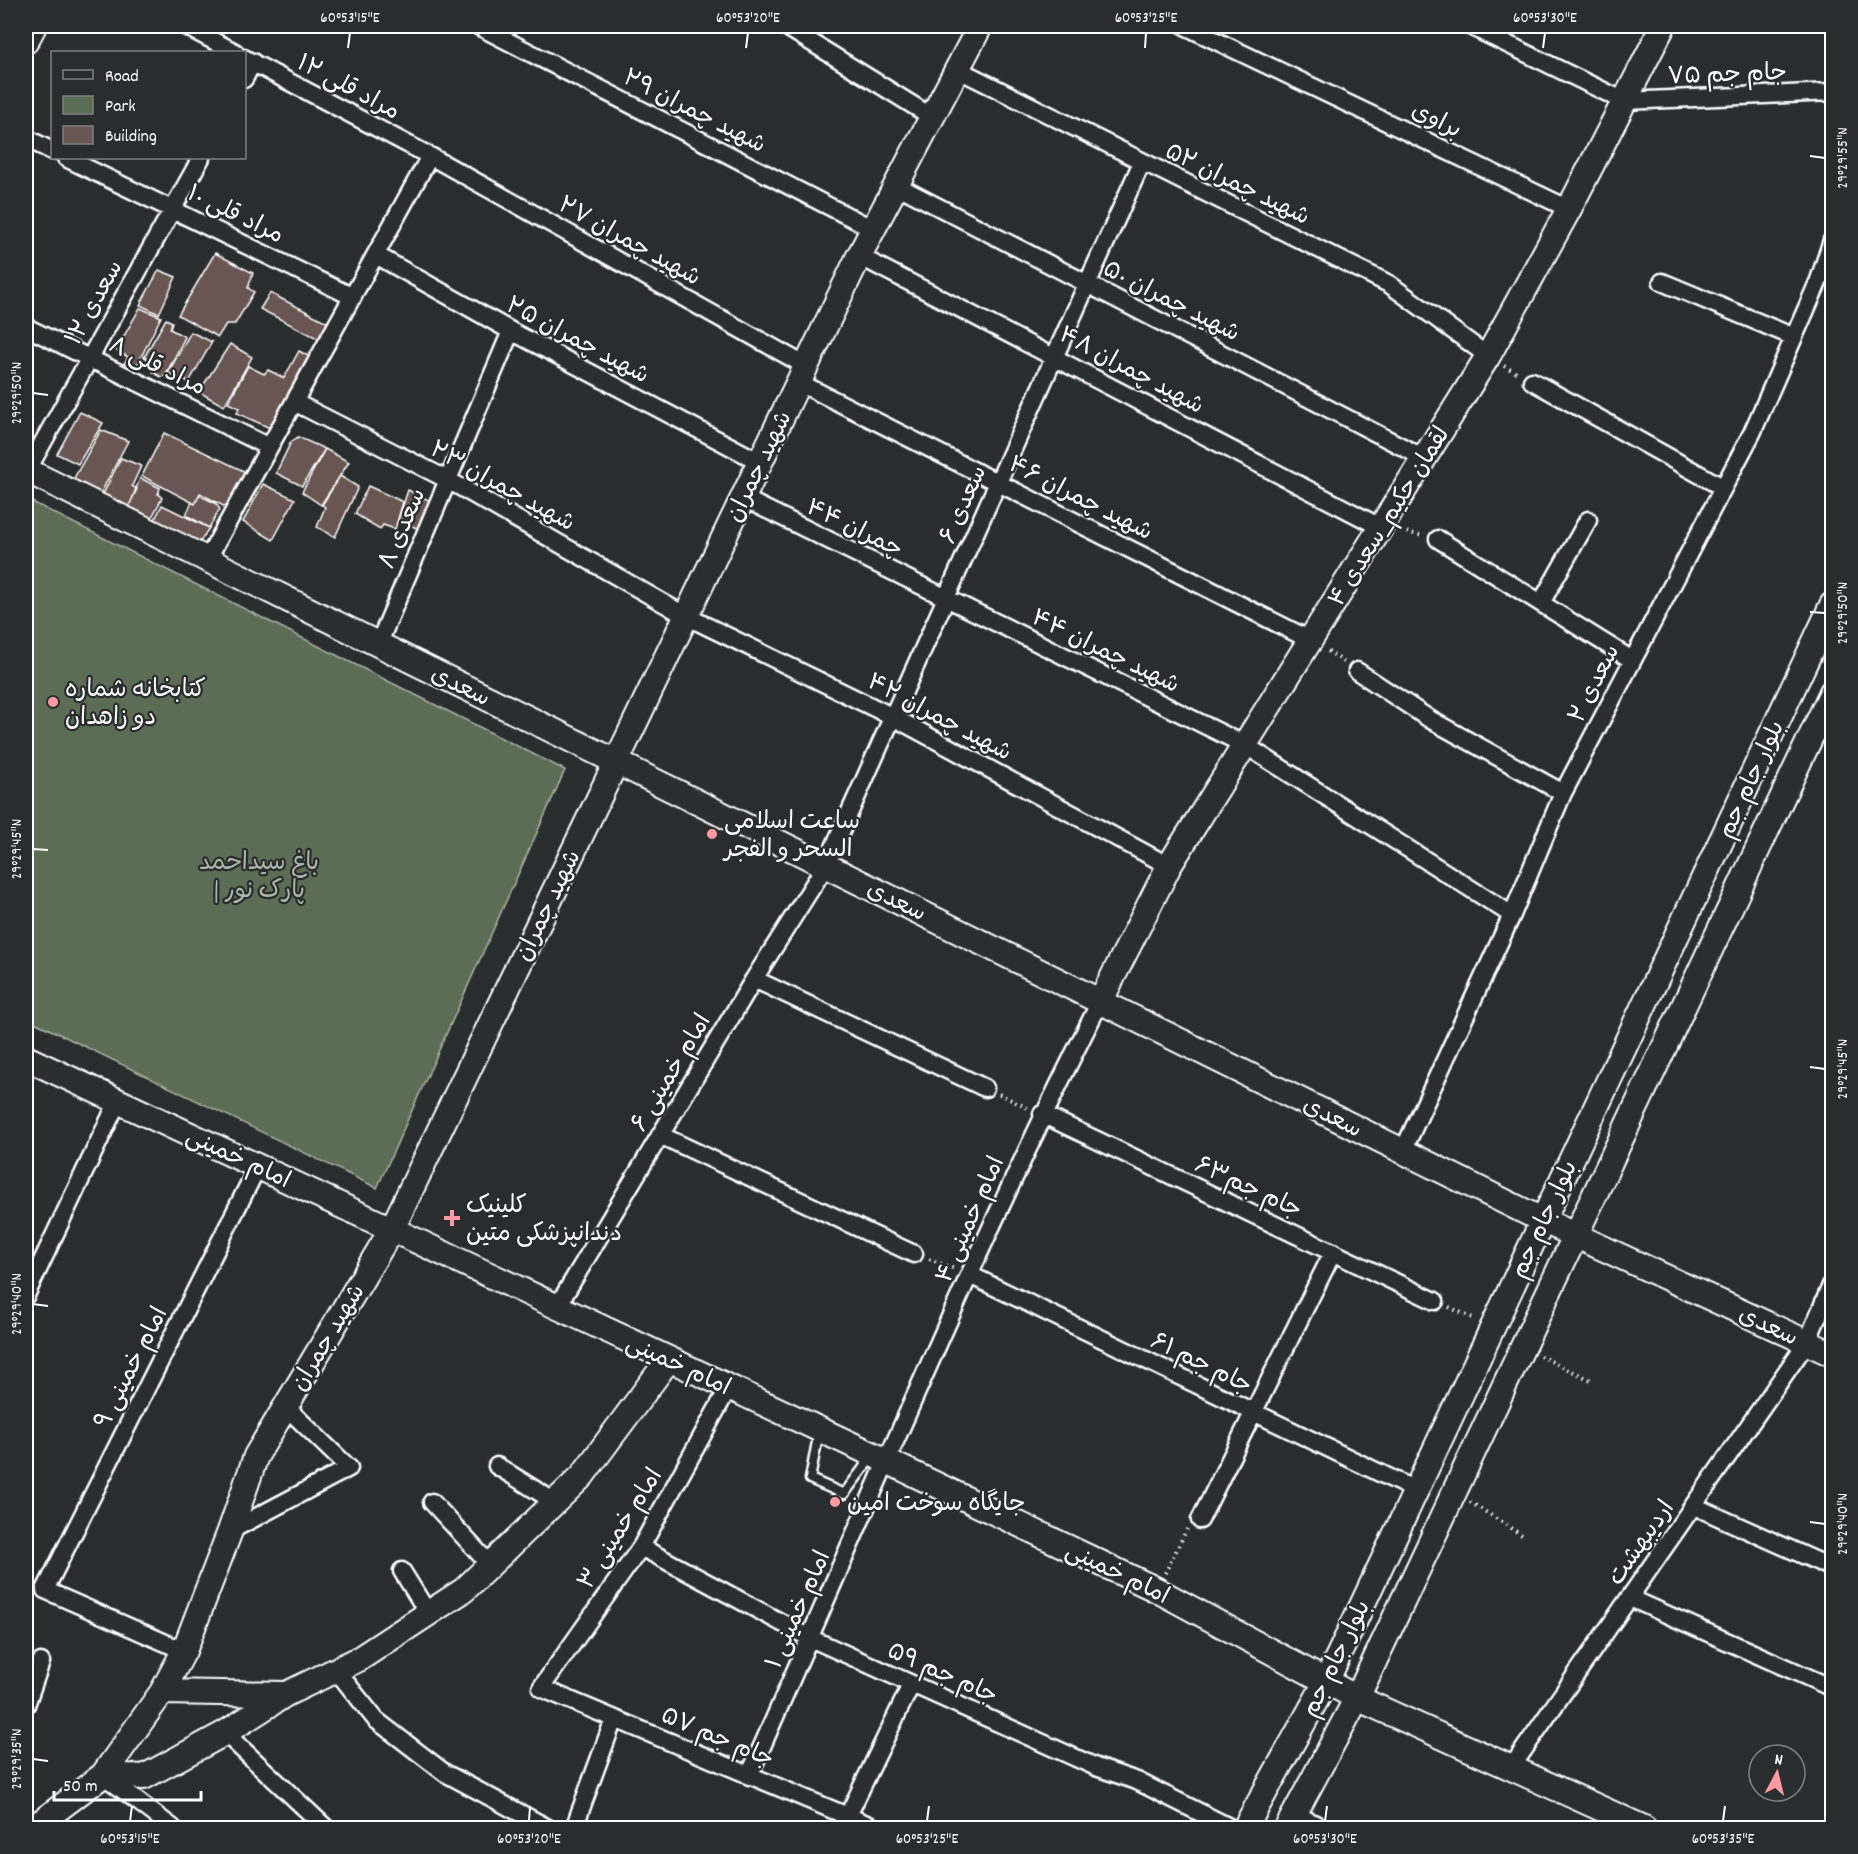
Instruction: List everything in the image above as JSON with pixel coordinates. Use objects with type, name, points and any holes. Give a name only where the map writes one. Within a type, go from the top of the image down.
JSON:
[{"type":"main road","points":[[26,41],[34,26]]},
{"type":"main road","name":"شهید چمران","points":[[33,1828],[104,1775],[162,1692],[184,1651],[231,1531],[256,1456],[392,1229],[859,256],[980,26]]},
{"type":"main road","name":"لقمان حکیم_سعدی ۴","points":[[1101,1000],[1169,866],[1488,357],[1569,209],[1663,26]]},
{"type":"main road","name":"سعدی","points":[[26,470],[1542,1220],[1833,1354]]},
{"type":"main road","name":"بلوار جام جم","points":[[1245,1828],[1326,1682],[1833,605]]},
{"type":"main road","name":"بلوار جام جم","points":[[1291,1821],[1357,1698],[1576,1236],[1824,730],[1833,692]]},
{"type":"main road","name":"امام خمینی","points":[[26,1058],[1156,1590],[1357,1698]]},
{"type":"main road","points":[[104,1775],[144,1777],[225,1733],[286,1694],[359,1659],[464,1590],[582,1476],[669,1359]]},
{"type":"main road","points":[[162,1692],[286,1694]]},
{"type":"main road","points":[[1357,1698],[1644,1828]]},
{"type":"street","points":[[185,26],[233,51]]},
{"type":"street","name":"شهید چمران ۲۹","points":[[478,26],[873,229]]},
{"type":"street","points":[[785,26],[932,117]]},
{"type":"street","name":"براوی","points":[[1185,26],[1569,209]]},
{"type":"street","points":[[1470,26],[1624,101]]},
{"type":"street","name":"مراد قلی ۱۲","points":[[249,60],[430,156]]},
{"type":"street","name":"شهید چمران ۵۲","points":[[957,69],[1389,284],[1488,357]]},
{"type":"street","name":"جام جم ۷۵","points":[[1624,101],[1833,92]]},
{"type":"street","points":[[26,138],[51,150]]},
{"type":"street","points":[[207,560],[430,156]]},
{"type":"street","name":"شهید چمران ۲۷","points":[[430,156],[802,374]]},
{"type":"street","name":"مراد قلی ۱۰","points":[[68,159],[352,297]]},
{"type":"street","name":"سعدی ۱۲","points":[[26,470],[200,159]]},
{"type":"street","name":"سعدی ۶","points":[[826,865],[1142,162]]},
{"type":"street","name":"شهید چمران ۵۰","points":[[896,185],[1424,458]]},
{"type":"street","name":"سعدی ۲","points":[[1403,1151],[1512,915],[1563,794],[1752,433],[1794,337],[1826,280],[1833,240]]},
{"type":"street","name":"شهید چمران ۲۵","points":[[376,255],[512,331],[760,462]]},
{"type":"street","name":"شهید چمران ۴۸","points":[[859,256],[1382,528]]},
{"type":"street","points":[[1662,282],[1794,337]]},
{"type":"street","name":"مراد قلی ۸","points":[[26,327],[269,447]]},
{"type":"street","name":"سعدی ۸","points":[[378,645],[512,331]]},
{"type":"street","name":"شهید چمران ۴۶","points":[[802,374],[998,482],[1311,640]]},
{"type":"street","points":[[1532,381],[1722,487]]},
{"type":"street","name":"شهید چمران ۲۳","points":[[294,402],[448,480],[686,616]]},
{"type":"street","name":"چمران ۴۴","points":[[743,498],[946,598]]},
{"type":"street","points":[[1541,603],[1588,520]]},
{"type":"street","points":[[1438,538],[1632,660]]},
{"type":"street","name":"شهید چمران ۴۴","points":[[946,598],[1245,745],[1512,915]]},
{"type":"street","name":"شهید چمران ۴۲","points":[[686,616],[893,717],[1169,866]]},
{"type":"street","points":[[1358,671],[1431,720],[1563,794]]},
{"type":"street","name":"امام خمینی ۶","points":[[557,1307],[826,865]]},
{"type":"street","points":[[754,980],[985,1088]]},
{"type":"street","name":"امام خمینی ۴","points":[[881,1459],[970,1275],[1042,1114],[1101,1000]]},
{"type":"street","points":[[26,1295],[118,1101]]},
{"type":"street","name":"جام جم۶۳","points":[[1042,1114],[1435,1301]]},
{"type":"street","points":[[660,1136],[914,1254]]},
{"type":"street","name":"امام خمینی ۹","points":[[184,1651],[45,1590],[258,1166]]},
{"type":"street","points":[[1200,1520],[1333,1252]]},
{"type":"street","name":"جام جم ۶۱","points":[[970,1275],[1253,1414],[1415,1490]]},
{"type":"street","name":"اردیبهشت","points":[[1511,1768],[1808,1342],[1833,1283]]},
{"type":"street","name":"امام خمینی ۳","points":[[541,1688],[641,1547],[729,1388]]},
{"type":"street","points":[[231,1531],[349,1468],[286,1407]]},
{"type":"street","name":"امام خمینی ۱","points":[[749,1776],[810,1638],[881,1459]]},
{"type":"street","points":[[498,1466],[555,1503]]},
{"type":"street","points":[[432,1502],[490,1565]]},
{"type":"street","points":[[1694,1506],[1833,1568]]},
{"type":"street","name":"جام جم ۵۹","points":[[641,1547],[810,1638],[1096,1767],[1137,1781],[1231,1828]]},
{"type":"street","points":[[402,1571],[428,1613]]},
{"type":"street","points":[[1630,1598],[1833,1688]]},
{"type":"street","points":[[26,1704],[41,1662]]},
{"type":"street","points":[[336,1670],[376,1720],[445,1773],[521,1822],[548,1828]]},
{"type":"street","points":[[845,1823],[911,1685]]},
{"type":"street","name":"جام جم ۵۷","points":[[541,1688],[749,1776],[845,1823],[876,1828]]},
{"type":"street","points":[[574,1828],[614,1719]]},
{"type":"street","points":[[225,1733],[326,1828]]},
{"type":"street","points":[[104,1775],[173,1828]]},
{"type":"street","points":[[1291,1821],[1323,1828]]},
{"type":"lane","points":[[819,1430],[810,1479],[844,1494],[881,1459]]},
{"type":"path","points":[[1488,357],[1532,381]]},
{"type":"path","points":[[1382,528],[1438,538]]},
{"type":"path","points":[[1311,640],[1358,671]]},
{"type":"path","points":[[985,1088],[1042,1114]]},
{"type":"path","points":[[914,1254],[970,1275]]},
{"type":"path","points":[[1435,1301],[1492,1327]]},
{"type":"path","points":[[1522,1348],[1591,1380]]},
{"type":"path","points":[[1455,1492],[1522,1535]]},
{"type":"path","points":[[1156,1590],[1188,1526],[1200,1520]]},
{"type":"green space","name":"باغ سیداحمد | پارک نور","points":[[26,499],[565,770],[377,1188],[26,1018]]},
{"type":"building","points":[[215,253],[253,273],[248,288],[254,292],[235,324],[226,324],[218,337],[178,315]]},
{"type":"building","points":[[159,270],[176,277],[159,314],[140,305]]},
{"type":"building","points":[[270,293],[329,323],[321,340],[260,309]]},
{"type":"building","points":[[140,308],[161,317],[132,375],[121,369],[128,357],[116,350]]},
{"type":"building","points":[[166,319],[172,322],[170,329],[185,337],[165,376],[161,377],[153,372],[156,364],[144,357]]},
{"type":"building","points":[[191,332],[212,342],[189,382],[168,373]]},
{"type":"building","points":[[230,344],[252,357],[224,406],[199,392]]},
{"type":"building","points":[[299,351],[312,358],[270,428],[237,413],[239,408],[228,403],[248,366],[264,374],[268,370],[284,378]]},
{"type":"building","points":[[80,412],[103,423],[78,464],[57,454]]},
{"type":"building","points":[[101,430],[128,441],[98,498],[69,487]]},
{"type":"building","points":[[164,433],[248,473],[227,508],[200,493],[195,504],[142,476]]},
{"type":"building","points":[[298,437],[325,449],[302,486],[276,473],[291,442]]},
{"type":"building","points":[[325,449],[349,462],[321,505],[302,492]]},
{"type":"building","points":[[121,458],[141,466],[132,486],[137,489],[127,510],[101,498]]},
{"type":"building","points":[[340,476],[358,487],[335,537],[317,527],[325,507],[322,505]]},
{"type":"building","points":[[140,478],[160,488],[158,494],[162,498],[150,521],[128,510]]},
{"type":"building","points":[[263,484],[295,499],[273,540],[243,522]]},
{"type":"building","points":[[368,486],[403,502],[395,529],[383,525],[380,529],[355,514]]},
{"type":"building","points":[[408,490],[433,502],[419,529],[398,520]]},
{"type":"building","points":[[199,495],[215,503],[220,509],[209,528],[186,515],[192,502],[195,504]]},
{"type":"building","points":[[162,505],[209,528],[198,545],[153,523]]},
{"type":"place","name":"کتابخانه شماره دو زاهدان","points":[[53,702]]},
{"type":"place","name":"ساعت اسلامی السحر و الفجر","points":[[712,834]]},
{"type":"place","name":"کلینیک دندانپزشکی متین","points":[[452,1218]]},
{"type":"place","name":"جایگاه سوخت امین","points":[[835,1502]]}]
